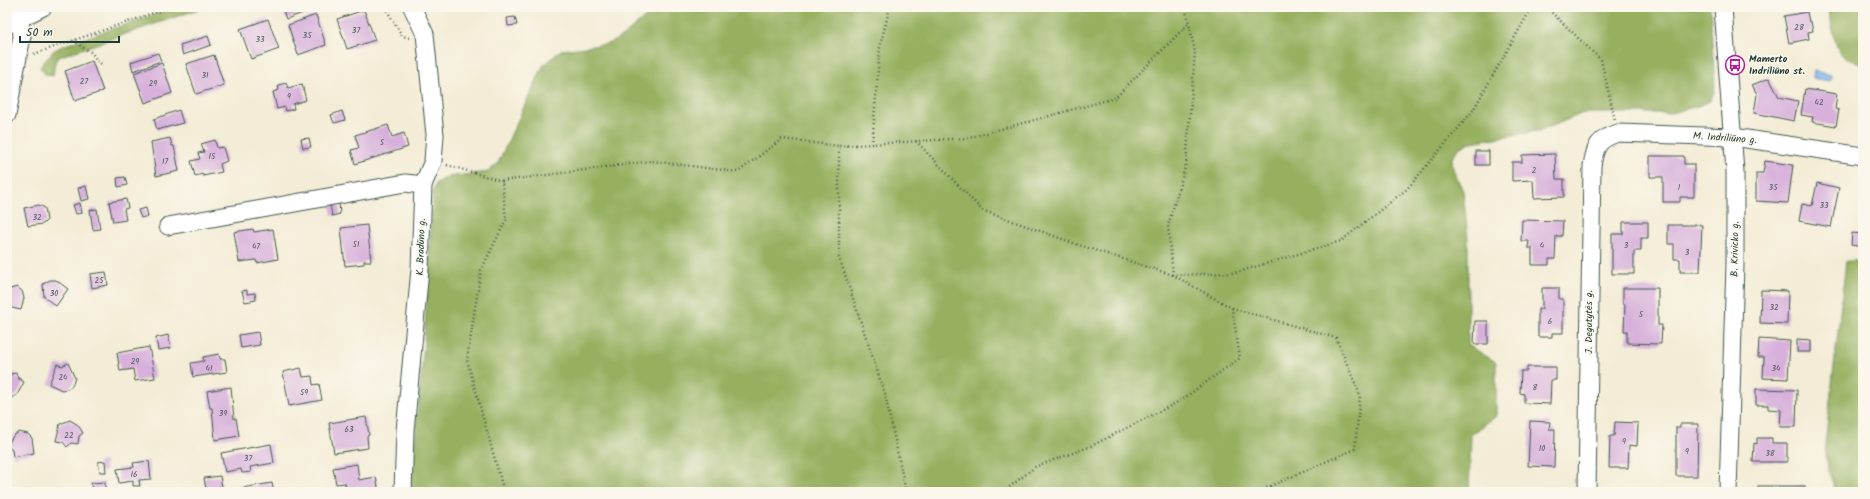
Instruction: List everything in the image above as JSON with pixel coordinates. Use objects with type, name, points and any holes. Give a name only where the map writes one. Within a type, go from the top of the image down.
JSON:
[{"type":"street","points":[[7,114],[22,36],[13,17],[43,7]]},
{"type":"street","name":"K. Bradūno g.","points":[[403,492],[405,431],[420,269],[423,186],[433,161],[435,134],[427,44],[425,34],[412,7]]},
{"type":"street","name":"B. Krivicko g.","points":[[1723,7],[1735,172],[1735,264],[1728,492]]},
{"type":"street","name":"M. Indriliūno g.","points":[[1594,152],[1599,143],[1606,137],[1618,133],[1733,137],[1863,156]]},
{"type":"street","name":"J. Degutytės g.","points":[[1587,492],[1589,251],[1592,166],[1594,152]]},
{"type":"street","points":[[168,226],[405,183],[423,186]]},
{"type":"path","points":[[36,53],[171,7]]},
{"type":"path","points":[[385,7],[402,36]]},
{"type":"path","points":[[872,144],[880,46],[890,7]]},
{"type":"path","points":[[1173,275],[1168,226],[1186,164],[1194,52],[1186,7]]},
{"type":"path","points":[[1173,275],[1235,273],[1341,241],[1407,190],[1472,112],[1532,7]]},
{"type":"path","points":[[1546,7],[1601,60],[1618,133]]},
{"type":"path","points":[[433,161],[502,181],[652,161],[738,172],[782,139],[839,146],[968,138],[1115,98],[1189,23]]},
{"type":"path","points":[[72,41],[92,53],[97,60],[103,64]]},
{"type":"path","points":[[916,141],[982,210],[1076,244],[1173,275],[1232,308],[1336,338],[1360,395],[1355,449],[1257,492]]},
{"type":"path","points":[[839,146],[839,257],[885,394],[906,492]]},
{"type":"path","points":[[502,181],[506,220],[481,270],[467,360],[504,492]]},
{"type":"path","points":[[1002,492],[1035,467],[1089,447],[1180,401],[1240,358],[1232,308]]},
{"type":"green space","points":[[177,7],[205,7],[58,57],[55,62],[53,76],[45,74],[40,67],[53,51],[62,46]]},
{"type":"green space","points":[[658,7],[1710,7],[1715,90],[1710,101],[1698,106],[1671,113],[1583,113],[1543,130],[1471,142],[1459,148],[1452,158],[1453,169],[1463,191],[1468,239],[1468,345],[1496,362],[1496,416],[1471,435],[1469,492],[410,492],[424,344],[433,192],[436,183],[447,177],[488,172],[498,163],[543,66],[561,50],[608,44],[623,36]]},
{"type":"green space","points":[[1827,7],[1863,7],[1863,64],[1845,58],[1838,50]]},
{"type":"green space","points":[[1846,261],[1863,261],[1863,492],[1836,492],[1828,469],[1825,445]]},
{"type":"water","points":[[1814,71],[1831,75],[1830,81],[1813,78]]},
{"type":"building","points":[[291,7],[314,7],[314,9],[286,19],[283,10]]},
{"type":"building","points":[[364,10],[375,40],[347,49],[337,19]]},
{"type":"building","points":[[1807,12],[1813,31],[1808,32],[1809,39],[1789,43],[1784,16]]},
{"type":"building","points":[[316,15],[326,45],[298,55],[288,25]]},
{"type":"building","points":[[515,17],[517,25],[508,26],[507,18]]},
{"type":"building","points":[[268,19],[279,49],[251,59],[240,29]]},
{"type":"building","points":[[208,36],[211,45],[183,55],[180,45]]},
{"type":"building","points":[[158,53],[161,61],[133,71],[131,62]]},
{"type":"building","points":[[214,55],[224,85],[196,94],[186,64]]},
{"type":"building","points":[[92,61],[103,91],[75,101],[65,71]]},
{"type":"building","points":[[162,63],[172,93],[145,103],[134,73]]},
{"type":"building","points":[[1769,78],[1779,97],[1798,101],[1794,121],[1754,113],[1757,94],[1752,85]]},
{"type":"building","points":[[286,83],[288,88],[302,84],[306,100],[293,104],[294,109],[286,111],[285,107],[277,109],[273,92],[279,90],[278,85]]},
{"type":"building","points":[[1805,89],[1837,94],[1835,109],[1839,110],[1836,126],[1812,122],[1813,117],[1801,115]]},
{"type":"building","points":[[179,110],[183,123],[157,130],[154,119]]},
{"type":"building","points":[[342,111],[345,120],[334,123],[331,115]]},
{"type":"building","points":[[388,125],[392,137],[404,133],[408,147],[355,164],[351,150],[359,148],[355,135]]},
{"type":"building","points":[[170,138],[172,146],[174,146],[179,171],[156,176],[151,142]]},
{"type":"building","points":[[309,138],[311,147],[303,148],[301,139]]},
{"type":"building","points":[[215,140],[217,148],[223,147],[227,161],[220,164],[222,172],[195,176],[191,161],[200,159],[198,153],[204,152],[201,144]]},
{"type":"building","points":[[1476,151],[1489,151],[1489,165],[1476,165]]},
{"type":"building","points":[[1555,154],[1556,179],[1564,179],[1564,197],[1534,198],[1533,180],[1512,181],[1512,162],[1522,162],[1522,155]]},
{"type":"building","points":[[1650,156],[1684,156],[1684,164],[1694,164],[1694,197],[1680,197],[1680,202],[1663,202],[1663,177],[1650,177]]},
{"type":"building","points":[[1765,161],[1793,165],[1788,203],[1756,201],[1756,173],[1763,173]]},
{"type":"building","points":[[125,177],[127,185],[118,187],[117,178]]},
{"type":"building","points":[[1817,183],[1839,188],[1831,227],[1799,221],[1802,204],[1812,206]]},
{"type":"building","points":[[86,186],[89,199],[81,201],[78,188]]},
{"type":"building","points":[[126,199],[128,208],[124,209],[126,220],[113,222],[109,202]]},
{"type":"building","points":[[80,203],[82,213],[76,214],[73,205]]},
{"type":"building","points":[[339,203],[340,214],[332,216],[330,204]]},
{"type":"building","points":[[39,205],[45,208],[47,220],[43,224],[28,226],[24,208]]},
{"type":"building","points":[[146,208],[148,216],[141,218],[138,210]]},
{"type":"building","points":[[97,209],[100,229],[93,230],[90,210]]},
{"type":"building","points":[[1522,220],[1563,221],[1562,236],[1556,236],[1555,259],[1549,259],[1549,265],[1532,265],[1532,248],[1528,248],[1529,241],[1521,241]]},
{"type":"building","points":[[1623,222],[1648,222],[1648,238],[1641,238],[1641,251],[1634,251],[1634,274],[1612,274],[1612,234],[1623,234]]},
{"type":"building","points":[[367,225],[371,261],[364,261],[364,264],[345,266],[341,228]]},
{"type":"building","points":[[1668,225],[1702,225],[1700,272],[1680,272],[1680,259],[1674,259],[1674,244],[1668,244]]},
{"type":"building","points":[[253,229],[254,232],[273,229],[278,259],[257,263],[256,260],[239,262],[234,232]]},
{"type":"building","points":[[1852,233],[1863,234],[1863,247],[1851,245]]},
{"type":"building","points":[[106,272],[108,285],[92,288],[90,274]]},
{"type":"building","points":[[50,280],[56,280],[68,289],[56,306],[44,297],[43,284]]},
{"type":"building","points":[[17,287],[22,291],[24,298],[21,310],[7,307],[7,290]]},
{"type":"building","points":[[1542,288],[1559,288],[1559,299],[1563,299],[1563,333],[1552,333],[1552,337],[1538,337],[1538,309],[1542,309]]},
{"type":"building","points":[[1623,288],[1658,288],[1658,325],[1662,325],[1661,344],[1627,343],[1627,331],[1624,331],[1625,304],[1623,304]]},
{"type":"building","points":[[247,290],[247,294],[255,293],[256,300],[245,302],[242,291]]},
{"type":"building","points":[[1761,290],[1788,291],[1787,324],[1760,323]]},
{"type":"building","points":[[1475,321],[1488,321],[1488,344],[1474,344]]},
{"type":"building","points":[[258,332],[260,345],[241,348],[239,335]]},
{"type":"building","points":[[168,335],[171,348],[158,350],[156,338]]},
{"type":"building","points":[[1759,339],[1790,341],[1788,379],[1763,378],[1764,357],[1758,357]]},
{"type":"building","points":[[1797,339],[1811,340],[1811,352],[1797,352]]},
{"type":"building","points":[[149,347],[155,378],[135,381],[133,369],[120,371],[117,353]]},
{"type":"building","points":[[219,354],[220,359],[225,359],[227,372],[193,377],[191,363],[204,361],[203,357]]},
{"type":"building","points":[[68,363],[75,378],[72,386],[68,389],[62,390],[49,384],[57,364],[62,366]]},
{"type":"building","points":[[1527,367],[1556,367],[1556,380],[1551,380],[1550,404],[1524,403],[1524,394],[1520,393],[1521,371],[1527,371]]},
{"type":"building","points":[[301,368],[303,377],[312,376],[313,385],[319,384],[322,400],[289,406],[283,372]]},
{"type":"building","points":[[7,372],[11,374],[16,373],[18,378],[24,382],[17,395],[11,398],[7,398]]},
{"type":"building","points":[[231,387],[234,419],[236,418],[239,436],[215,440],[212,408],[210,408],[207,391]]},
{"type":"building","points":[[1756,389],[1797,390],[1796,427],[1780,427],[1781,410],[1768,409],[1768,405],[1756,405]]},
{"type":"building","points":[[366,417],[369,435],[367,436],[368,448],[334,453],[329,423]]},
{"type":"building","points":[[70,420],[78,425],[83,433],[79,436],[78,444],[71,443],[67,447],[63,442],[56,441],[60,424]]},
{"type":"building","points":[[1530,421],[1550,422],[1549,429],[1555,429],[1554,467],[1528,466]]},
{"type":"building","points":[[1615,422],[1638,423],[1637,446],[1629,445],[1628,468],[1609,468],[1610,436],[1614,436]]},
{"type":"building","points":[[1680,424],[1698,424],[1697,476],[1676,476],[1676,427],[1680,427]]},
{"type":"building","points":[[19,432],[28,434],[32,438],[34,453],[13,457],[12,450],[7,446],[13,436]]},
{"type":"building","points":[[1757,438],[1772,438],[1772,443],[1787,443],[1787,462],[1753,462],[1754,443],[1757,444]]},
{"type":"building","points":[[271,444],[274,463],[250,467],[251,472],[242,473],[241,469],[225,472],[221,453]]},
{"type":"building","points":[[105,461],[106,472],[100,472],[98,462]]},
{"type":"building","points":[[149,461],[151,479],[139,480],[140,486],[133,486],[133,481],[119,483],[117,469],[134,467],[133,463]]},
{"type":"building","points":[[357,464],[359,480],[376,477],[379,492],[346,492],[345,483],[336,484],[333,468]]},
{"type":"building","points":[[220,476],[222,487],[206,489],[204,478]]},
{"type":"building","points":[[105,482],[105,491],[92,492],[91,483]]},
{"type":"building","points":[[272,483],[274,492],[236,492],[236,489]]},
{"type":"building","points":[[1758,486],[1805,486],[1805,492],[1758,492]]},
{"type":"place","name":"Mamerto Indriliūno st.","points":[[1735,65]]}]
